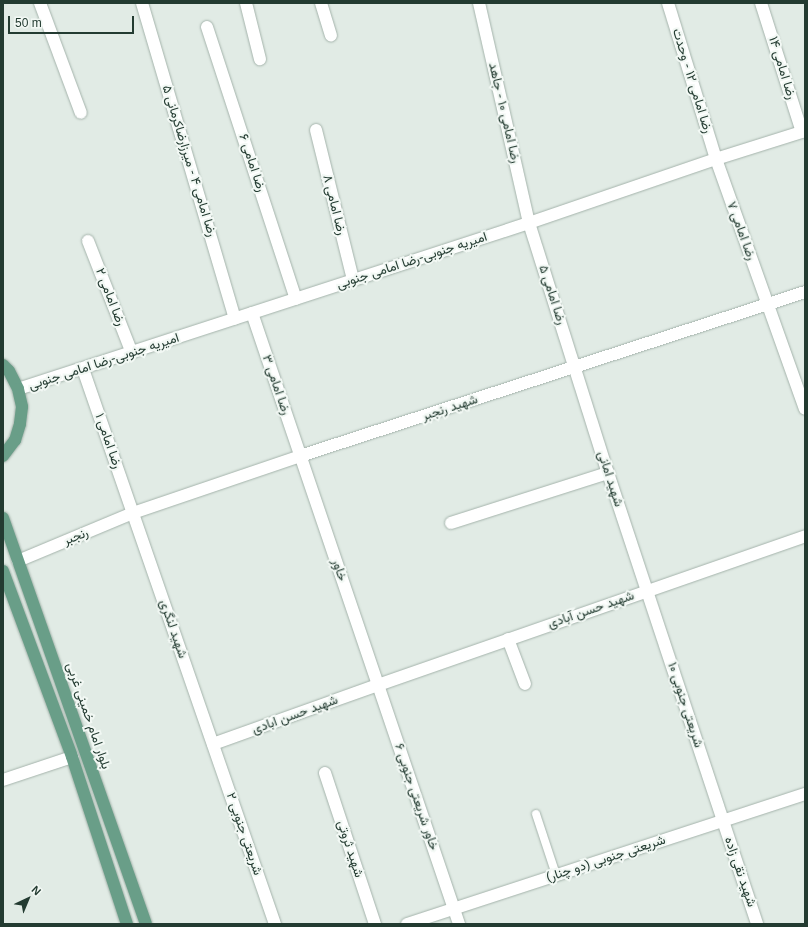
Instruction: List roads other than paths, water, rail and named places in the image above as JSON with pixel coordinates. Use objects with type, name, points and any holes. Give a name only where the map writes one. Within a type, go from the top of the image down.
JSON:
[{"type":"main road","points":[[3,365],[9,371],[18,389],[22,406],[20,424],[15,440],[4,457]]},
{"type":"main road","name":"بلوار امام خمینی غربی","points":[[3,518],[146,921]]},
{"type":"main road","points":[[3,571],[72,757],[127,924]]},
{"type":"street","points":[[40,3],[81,113]]},
{"type":"street","name":"رضا امامی ۴ - میرزارضاکرمانی ۵","points":[[142,3],[236,319]]},
{"type":"street","points":[[246,3],[260,59]]},
{"type":"street","points":[[321,3],[331,35]]},
{"type":"street","name":"رضا امامی ۱۰ - جاهد","points":[[479,3],[529,223]]},
{"type":"street","name":"رضا امامی ۱۲ - وحدت","points":[[668,3],[716,159]]},
{"type":"street","name":"رضا امامی ۱۴","points":[[761,3],[804,132]]},
{"type":"street","name":"رضا امامی ۶","points":[[207,28],[296,299]]},
{"type":"street","name":"رضا امامی ۸","points":[[316,130],[353,280]]},
{"type":"street","name":"امیریه جنوبی-رضا امامی جنوبی","points":[[18,389],[529,223],[716,159],[804,132]]},
{"type":"street","name":"رضا امامی ۷","points":[[716,159],[805,409]]},
{"type":"street","name":"رضا امامی ۵","points":[[529,223],[575,367]]},
{"type":"street","name":"رضا امامی ۲","points":[[88,241],[132,353]]},
{"type":"street","name":"شهید رنجبر","points":[[133,513],[300,456],[805,292]]},
{"type":"street","name":"رضا امامی ۳","points":[[252,313],[300,456]]},
{"type":"street","name":"شهید امانی","points":[[575,367],[647,590]]},
{"type":"street","name":"رضا امامی ۱","points":[[83,369],[133,513]]},
{"type":"street","name":"خاور","points":[[300,456],[378,685]]},
{"type":"street","points":[[451,524],[608,473]]},
{"type":"street","name":"رنجبر","points":[[18,561],[133,513]]},
{"type":"street","name":"شهید لنگری","points":[[133,513],[213,744]]},
{"type":"street","name":"شهید حسن آبادی","points":[[378,685],[805,536]]},
{"type":"street","name":"شریعتی جنوبی ۱۰","points":[[647,590],[723,820]]},
{"type":"street","points":[[508,639],[525,684]]},
{"type":"street","name":"شهید حسن ابادی","points":[[213,744],[378,685]]},
{"type":"street","name":"خاور شریعتی جنوبی ۶","points":[[378,685],[459,924]]},
{"type":"street","name":"شریعتی جنوبی ۲","points":[[213,744],[275,924]]},
{"type":"street","points":[[3,780],[72,757]]},
{"type":"street","name":"شهید ثروتی","points":[[324,773],[375,924]]},
{"type":"street","name":"شریعتی جنوبی (دو چنار)","points":[[407,924],[805,794]]},
{"type":"street","name":"شهید نقی زاده","points":[[723,820],[757,924]]},
{"type":"lane","points":[[536,814],[556,875]]}]
